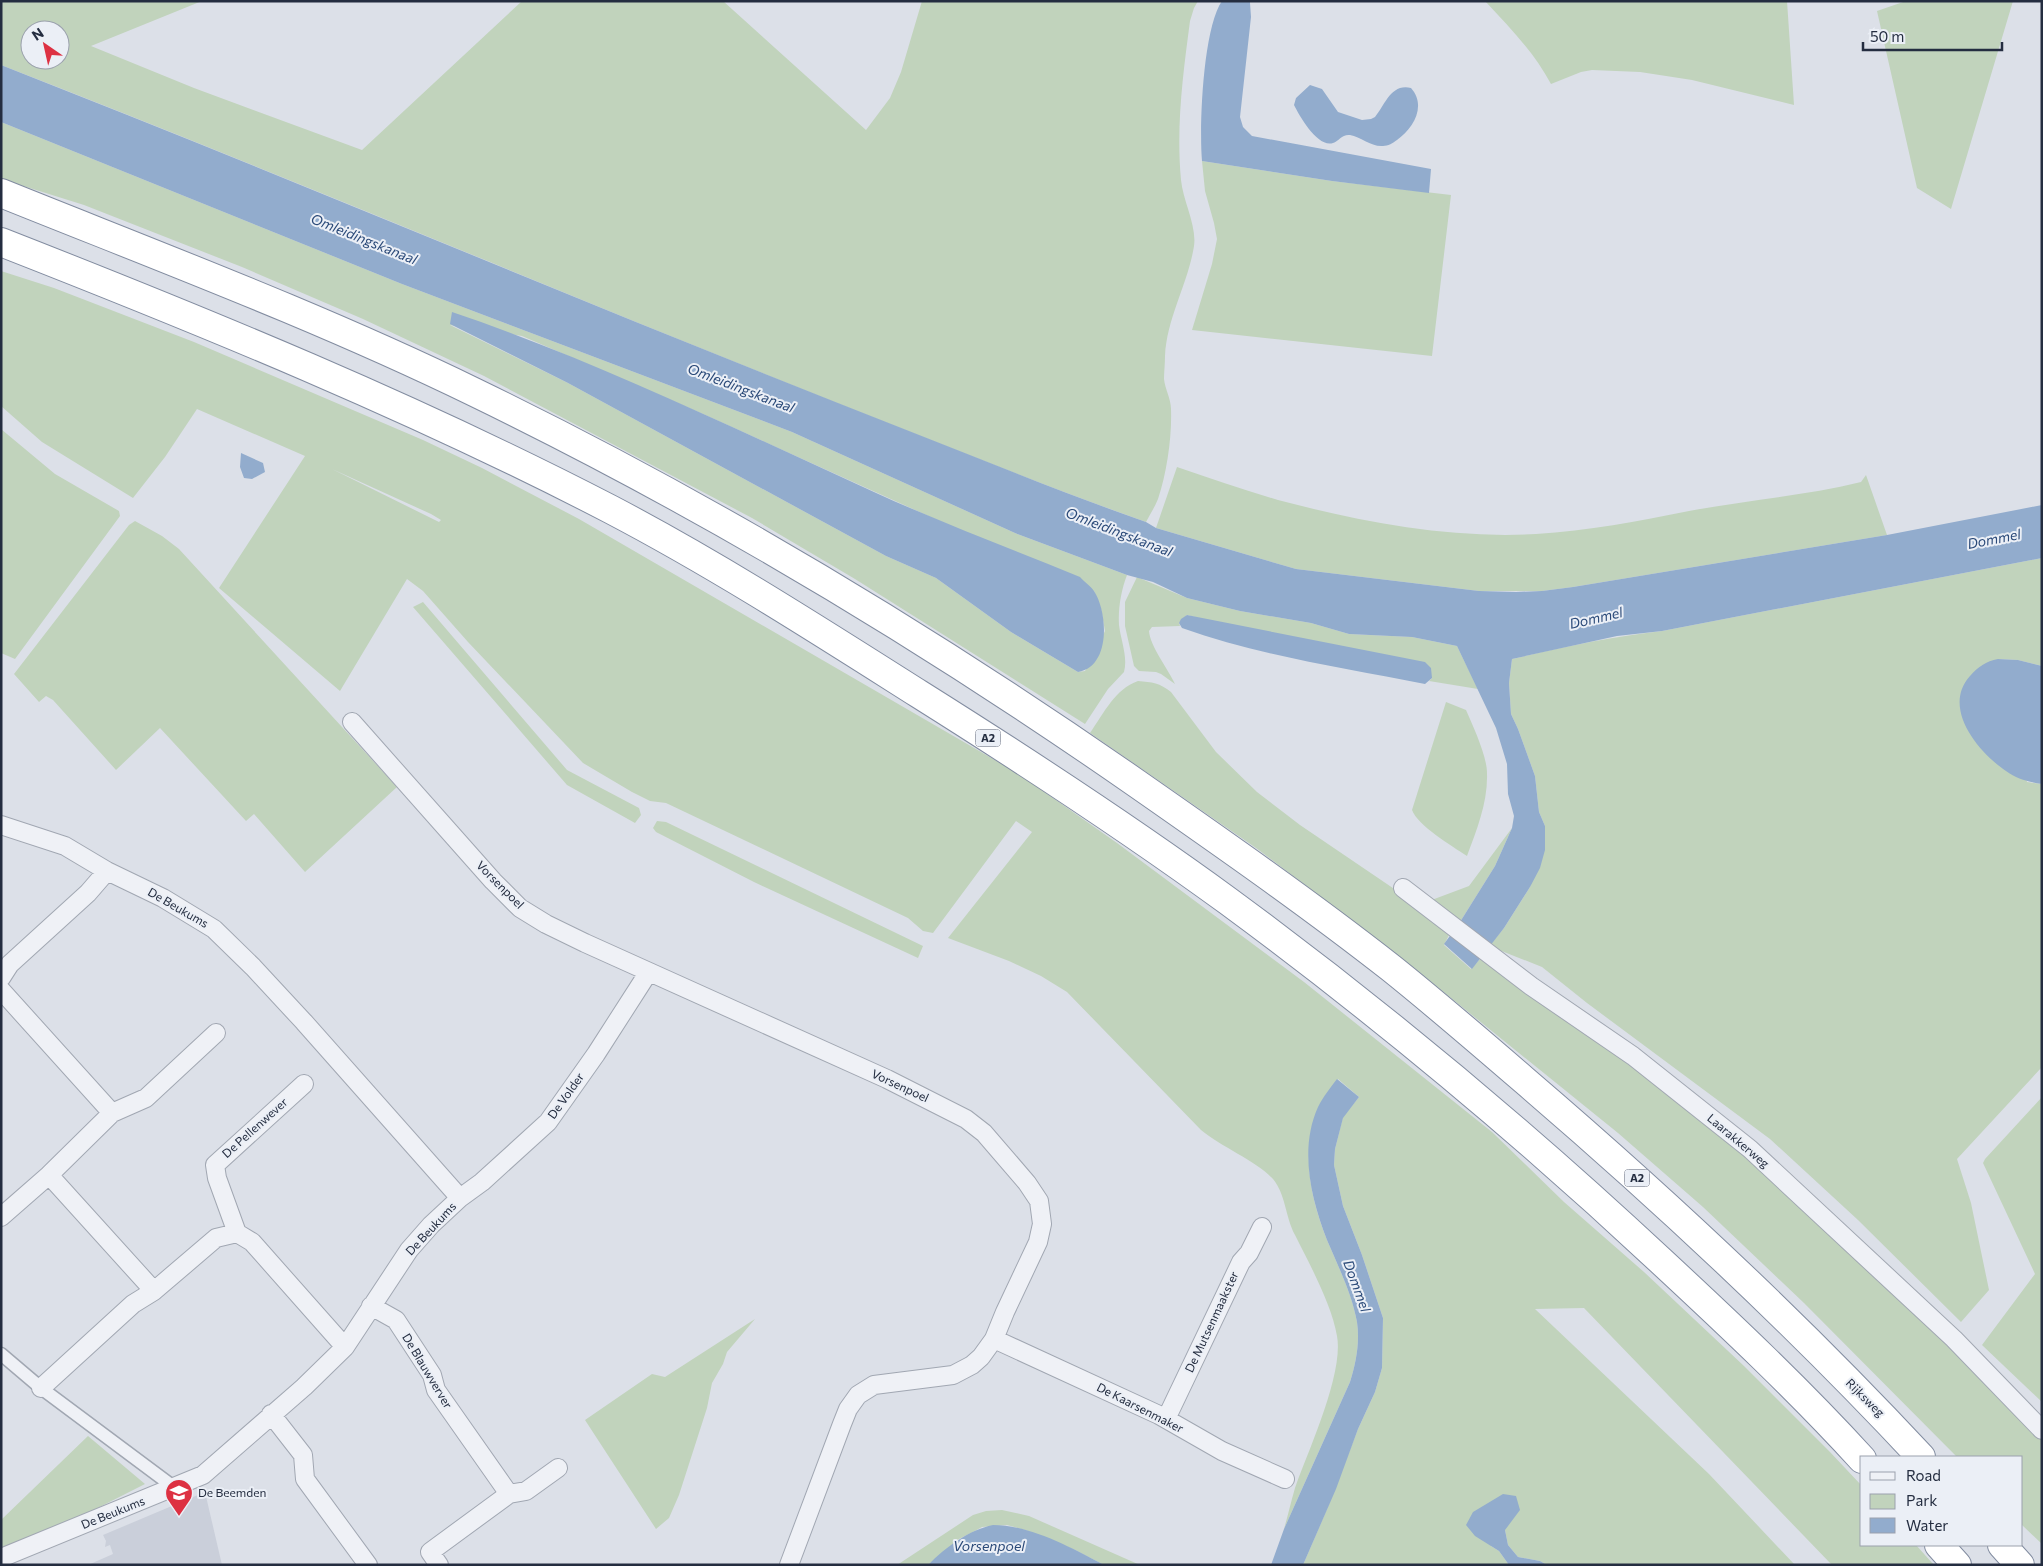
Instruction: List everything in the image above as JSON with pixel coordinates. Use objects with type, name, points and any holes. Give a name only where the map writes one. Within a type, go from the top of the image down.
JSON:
[{"type":"highway","name":"Rijksweg","points":[[1,193],[249,292],[474,392],[739,530],[843,591],[1040,716],[1250,862],[1390,968],[1592,1138],[1684,1221],[1807,1339],[1920,1456]]},
{"type":"highway","name":"A2","points":[[1,242],[118,287],[334,378],[466,438],[610,509],[720,570],[1020,758],[1225,899],[1361,1002],[1430,1058],[1561,1168],[1748,1342],[1860,1457]]},
{"type":"highway","points":[[1940,1546],[1957,1565]]},
{"type":"highway","points":[[2003,1546],[2020,1565]]},
{"type":"street","name":"Vorsenpoel","points":[[352,722],[493,881],[520,908],[554,928],[648,973],[949,1109],[984,1133],[1027,1183],[1039,1201],[1042,1224],[1038,1242],[994,1339],[972,1364],[953,1375],[891,1382],[874,1386],[858,1394],[848,1409],[789,1565]]},
{"type":"street","name":"De Beukums","points":[[1,824],[65,846],[107,871],[162,898],[214,930],[253,967],[291,1008],[460,1198],[431,1225],[410,1250],[345,1347],[304,1387],[203,1475],[1,1558]]},
{"type":"street","points":[[1,978],[10,964],[88,893],[107,871]]},
{"type":"street","name":"Laarakkerweg","points":[[1403,888],[1488,955],[1633,1056],[1750,1149],[1954,1339],[2042,1430]]},
{"type":"street","name":"De Volder","points":[[460,1198],[482,1182],[548,1122],[596,1054],[648,973]]},
{"type":"street","points":[[1,990],[112,1113]]},
{"type":"street","points":[[1,1217],[50,1174],[112,1113],[146,1098],[216,1033]]},
{"type":"street","name":"De Pellenwever","points":[[237,1232],[217,1178],[215,1165],[304,1084]]},
{"type":"street","points":[[50,1174],[154,1291]]},
{"type":"street","name":"De Mutsenmaakster","points":[[1166,1419],[1241,1262],[1249,1253],[1262,1227]]},
{"type":"street","points":[[41,1388],[133,1304],[154,1291],[216,1238],[237,1232],[252,1242],[345,1347]]},
{"type":"street","name":"De Blauwverver","points":[[372,1306],[396,1320],[432,1375],[436,1390],[509,1494]]},
{"type":"street","name":"De Kaarsenmaker","points":[[994,1339],[1166,1419],[1222,1452],[1285,1479]]},
{"type":"street","points":[[1,1354],[41,1388],[175,1488]]},
{"type":"street","points":[[271,1414],[303,1455],[305,1478],[368,1565]]},
{"type":"street","points":[[439,1565],[430,1552],[509,1494],[526,1491],[558,1468]]},
{"type":"shaded area","name":"De Beemden","points":[[205,1492],[222,1565],[88,1565],[113,1554],[110,1545],[105,1547],[106,1541],[103,1535]]},
{"type":"green space","points":[[1,1],[202,1],[91,46],[194,88],[362,150],[522,1],[723,1],[866,130],[890,98],[901,72],[922,1],[1198,1],[1190,21],[1183,80],[1179,140],[1181,180],[1194,230],[1194,246],[1187,274],[1173,314],[1165,356],[1164,379],[1171,405],[1171,431],[1166,466],[1158,499],[1146,522],[1099,505],[824,398],[139,119],[1,65]]},
{"type":"green space","points":[[1485,1],[1787,1],[1794,105],[1692,80],[1640,72],[1592,70],[1581,72],[1551,84],[1529,51]]},
{"type":"green space","points":[[1906,1],[2013,1],[1951,209],[1917,188],[1877,11]]},
{"type":"green space","points":[[1,122],[402,284],[792,432],[1015,533],[1127,575],[1119,612],[1119,625],[1125,655],[1124,672],[1108,689],[1085,724],[855,579],[752,518],[484,376],[363,319],[242,267],[84,205],[1,179]],"holes":[[[450,325],[522,336],[703,414],[1094,591],[1101,609],[1105,631],[1085,671],[1078,672],[1011,632],[936,578],[886,556],[568,383]]]},
{"type":"green space","points":[[1202,161],[1332,181],[1451,195],[1432,356],[1192,330],[1212,264],[1217,239],[1205,191]]},
{"type":"green space","points":[[1,271],[54,288],[194,342],[423,440],[482,468],[579,519],[1019,774],[1117,843],[1304,982],[1492,1132],[1564,1202],[1644,1272],[1744,1366],[1860,1484],[1860,1546],[1917,1546],[1934,1565],[1832,1565],[1584,1308],[1535,1309],[1709,1474],[1795,1565],[1547,1565],[1540,1561],[1518,1557],[1508,1545],[1505,1530],[1491,1546],[1499,1551],[1509,1565],[1303,1565],[1375,1392],[1382,1368],[1383,1318],[1343,1206],[1334,1165],[1335,1149],[1343,1117],[1359,1097],[1338,1079],[1325,1098],[1316,1117],[1309,1157],[1310,1178],[1319,1219],[1355,1312],[1358,1337],[1356,1360],[1350,1382],[1284,1529],[1295,1488],[1324,1412],[1335,1371],[1338,1352],[1337,1336],[1330,1311],[1292,1228],[1281,1192],[1266,1172],[1201,1130],[1067,992],[1041,976],[1009,961],[948,938],[1032,832],[1016,821],[933,933],[923,931],[908,918],[666,803],[650,801],[583,763],[468,642],[423,591],[407,579],[340,691],[219,588],[305,456],[197,409],[165,457],[133,498],[42,442],[1,406]],"holes":[[[332,469],[431,514],[441,520],[439,522]]]},
{"type":"green space","points":[[1,429],[55,474],[119,511],[120,516],[15,659],[1,653]]},
{"type":"green space","points":[[1177,467],[1278,500],[1373,522],[1438,531],[1504,535],[1555,533],[1613,525],[1710,507],[1840,487],[1861,482],[1866,475],[1887,535],[1573,587],[1542,591],[1479,591],[1296,569],[1156,528]]},
{"type":"green space","points":[[135,521],[162,536],[179,549],[397,787],[305,872],[254,814],[246,821],[160,728],[116,770],[53,700],[46,696],[39,702],[14,674],[129,525]]},
{"type":"green space","points":[[2042,558],[2042,666],[2018,660],[1998,659],[2027,782],[2042,784],[2042,1067],[1957,1159],[1971,1203],[1989,1290],[1961,1322],[1858,1220],[1770,1139],[1587,1003],[1542,967],[1489,946],[1504,928],[1530,887],[1545,826],[1539,812],[1535,776],[1511,714],[1509,683],[1512,659],[1587,643],[1662,631]]},
{"type":"green space","points":[[1137,577],[1187,598],[1240,611],[1311,623],[1349,634],[1412,637],[1457,646],[1478,689],[1429,681],[1432,678],[1187,615],[1179,623],[1180,626],[1152,627],[1149,631],[1156,650],[1175,684],[1161,674],[1139,671],[1134,666],[1125,626],[1125,602]]},
{"type":"green space","points":[[423,602],[567,770],[639,808],[641,815],[635,823],[567,785],[413,607]]},
{"type":"green space","points":[[1138,681],[1148,682],[1171,692],[1216,752],[1257,792],[1300,825],[1412,901],[1449,935],[1444,945],[1471,969],[1480,959],[1577,1023],[1753,1160],[1971,1366],[2042,1440],[2042,1544],[2023,1526],[2023,1456],[1956,1456],[1804,1303],[1703,1207],[1618,1133],[1399,956],[1256,848],[1090,733],[1116,696]]},
{"type":"green space","points":[[1446,702],[1466,710],[1485,758],[1487,784],[1484,805],[1467,856],[1428,829],[1415,816],[1412,810]]},
{"type":"green space","points":[[657,821],[666,822],[923,946],[918,958],[754,882],[656,832],[653,828]]},
{"type":"green space","points":[[1512,828],[1495,866],[1460,922],[1429,901],[1469,886]]},
{"type":"green space","points":[[2042,1097],[2042,1402],[1982,1345],[2035,1274],[1983,1163]]},
{"type":"green space","points":[[755,1319],[727,1352],[723,1364],[712,1383],[707,1408],[679,1495],[669,1518],[656,1529],[585,1420],[652,1374],[665,1377]]},
{"type":"green space","points":[[88,1436],[145,1484],[72,1521],[1,1550],[1,1520]]},
{"type":"green space","points":[[1002,1510],[1029,1516],[1140,1565],[1104,1565],[1075,1550],[1025,1530],[1007,1525],[982,1527],[959,1539],[928,1565],[897,1565],[973,1515],[986,1511]]},
{"type":"water","points":[[1222,1],[1250,1],[1251,17],[1240,117],[1243,127],[1252,136],[1431,169],[1429,193],[1332,181],[1202,161],[1201,125],[1204,78],[1210,33]]},
{"type":"water","points":[[1,65],[1027,478],[1146,522],[1156,528],[1296,569],[1479,591],[1542,591],[1887,535],[2042,505],[2042,558],[1662,631],[1617,636],[1512,659],[1509,683],[1511,714],[1535,776],[1539,812],[1545,826],[1545,850],[1540,868],[1530,887],[1504,928],[1472,969],[1444,944],[1495,866],[1512,828],[1514,816],[1508,794],[1507,764],[1496,728],[1457,646],[1412,637],[1349,634],[1311,623],[1240,611],[1187,598],[1153,582],[1127,575],[1015,533],[792,432],[402,284],[1,122]]},
{"type":"water","points":[[1310,85],[1322,89],[1338,112],[1362,120],[1375,117],[1393,92],[1404,87],[1411,88],[1418,102],[1416,117],[1403,135],[1387,145],[1374,145],[1350,135],[1333,143],[1327,143],[1321,141],[1310,130],[1294,105],[1296,98]]},
{"type":"water","points":[[452,312],[506,331],[613,374],[900,503],[1080,577],[1094,591],[1102,612],[1104,638],[1096,660],[1089,668],[1078,672],[1011,632],[936,578],[886,556],[568,383],[450,324]]},
{"type":"water","points":[[241,453],[263,463],[265,472],[252,479],[244,478],[240,467]]},
{"type":"water","points":[[1187,615],[1425,662],[1431,668],[1432,678],[1425,684],[1272,654],[1182,628],[1179,623]]},
{"type":"water","points":[[1998,659],[2018,660],[2042,666],[2042,784],[2010,774],[1996,763],[1975,741],[1967,729],[1962,715],[1960,702],[1962,689],[1970,676],[1982,665]]},
{"type":"water","name":"Dommel","points":[[1337,1079],[1359,1097],[1343,1118],[1335,1149],[1334,1165],[1343,1206],[1383,1318],[1382,1368],[1375,1392],[1303,1565],[1271,1565],[1284,1529],[1350,1382],[1357,1352],[1358,1330],[1355,1312],[1321,1224],[1309,1174],[1309,1140],[1312,1123],[1320,1103]]},
{"type":"water","points":[[1503,1494],[1516,1496],[1520,1510],[1505,1530],[1508,1545],[1518,1557],[1540,1561],[1547,1565],[1509,1565],[1499,1551],[1475,1536],[1466,1525],[1473,1512]]},
{"type":"water","name":"Vorsenpoel","points":[[993,1525],[1007,1526],[1036,1533],[1104,1565],[928,1565],[958,1540],[984,1527]]},
{"type":"place","name":"De Beemden","points":[[179,1517]]},
{"type":"water label","name":"Omleidingskanaal","points":[[364,239]]},
{"type":"water label","name":"Omleidingskanaal","points":[[741,388]]},
{"type":"water label","name":"Omleidingskanaal","points":[[1119,532]]}]
